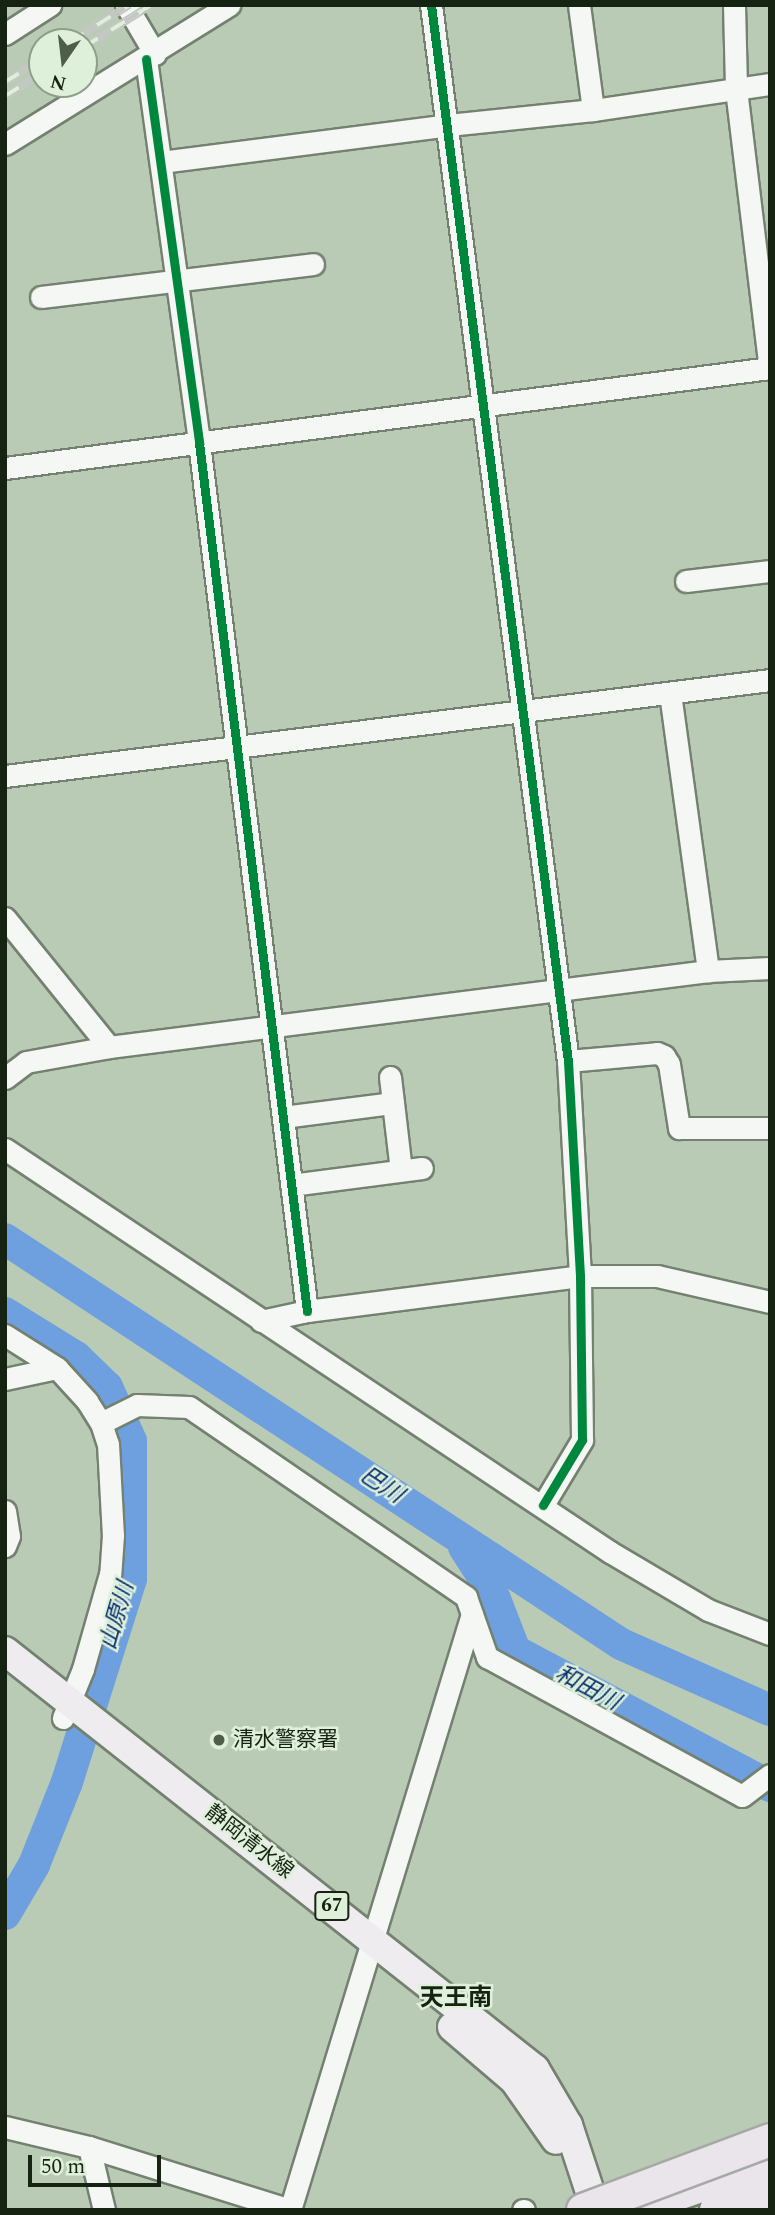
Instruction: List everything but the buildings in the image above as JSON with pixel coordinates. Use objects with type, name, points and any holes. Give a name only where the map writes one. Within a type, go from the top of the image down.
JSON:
[{"type":"highway","points":[[583,2210],[770,2140]]},
{"type":"highway","points":[[632,2210],[770,2163]]},
{"type":"highway","points":[[644,2210],[770,2163]]},
{"type":"highway","points":[[716,2210],[770,2190]]},
{"type":"highway","points":[[746,2210],[770,2202]]},
{"type":"main road","name":"静岡清水線","points":[[5,1651],[67,1710],[368,1946],[534,2070],[568,2126],[596,2210]]},
{"type":"main road","name":"静岡清水線","points":[[5,1673],[67,1710]]},
{"type":"main road","name":"静岡清水線","points":[[368,1946],[514,2080],[555,2137],[576,2210]]},
{"type":"street","points":[[5,34],[50,5]]},
{"type":"street","points":[[126,5],[151,56],[161,162],[199,443],[307,1311]]},
{"type":"street","points":[[5,144],[151,56],[229,5]]},
{"type":"street","points":[[431,5],[568,1061],[580,1276],[582,1440],[543,1505]]},
{"type":"street","points":[[579,5],[593,110]]},
{"type":"street","points":[[5,468],[770,368],[737,89],[734,5]]},
{"type":"street","points":[[161,162],[448,125],[593,110],[770,84]]},
{"type":"street","points":[[41,297],[313,264]]},
{"type":"street","points":[[686,582],[770,571]]},
{"type":"street","points":[[5,776],[770,680]]},
{"type":"street","points":[[670,693],[708,971]]},
{"type":"street","points":[[5,918],[109,1047]]},
{"type":"street","points":[[5,1078],[26,1062],[109,1047],[708,971],[770,968]]},
{"type":"street","points":[[568,1061],[657,1053],[664,1056],[669,1064],[679,1128],[770,1128]]},
{"type":"street","points":[[291,1185],[412,1169],[393,1103],[390,1077]]},
{"type":"street","points":[[283,1117],[393,1103]]},
{"type":"street","points":[[5,1149],[610,1552],[708,1610],[770,1634]]},
{"type":"street","points":[[261,1321],[307,1311],[580,1276],[657,1276],[770,1302]]},
{"type":"street","points":[[5,1335],[57,1368],[87,1401],[101,1423],[108,1444],[112,1477],[110,1574],[100,1615],[67,1710]]},
{"type":"street","points":[[5,1379],[57,1368]]},
{"type":"street","points":[[101,1423],[137,1405],[189,1407],[466,1597],[487,1657],[611,1727],[742,1796],[770,1775]]},
{"type":"street","points":[[5,1511],[9,1536],[5,1546]]},
{"type":"street","points":[[5,2127],[89,2147],[290,2210],[368,1946],[397,1865],[472,1614]]},
{"type":"street","points":[[622,2210],[647,2176],[770,2129]]},
{"type":"street","points":[[89,2147],[104,2210]]},
{"type":"waterway","name":"巴川","points":[[5,1239],[621,1644],[770,1710]]},
{"type":"waterway","name":"山原川","points":[[5,1313],[76,1357],[107,1387],[131,1441],[131,1579],[67,1782],[34,1865],[5,1914]]},
{"type":"waterway","name":"和田川","points":[[464,1547],[491,1589],[515,1651],[770,1786]]},
{"type":"railway","points":[[92,28],[129,5]]},
{"type":"railway","points":[[98,38],[151,5]]},
{"type":"railway","points":[[5,82],[28,68]]},
{"type":"railway","points":[[5,96],[28,82]]},
{"type":"cycle path","points":[[431,5],[568,1061],[580,1276],[582,1440],[543,1505]]},
{"type":"cycle path","points":[[146,59],[199,443],[307,1311]]},
{"type":"place","name":"清水警察署","points":[[219,1740]]},
{"type":"district","name":"天王南","points":[[456,1999]]}]
